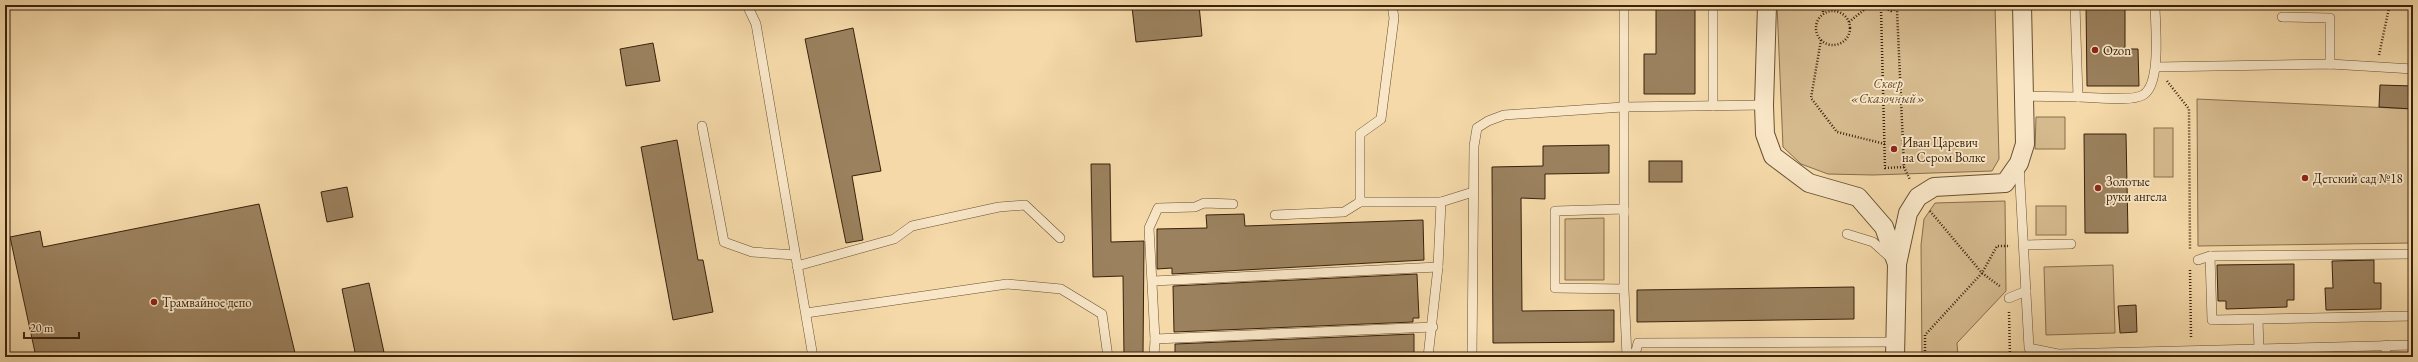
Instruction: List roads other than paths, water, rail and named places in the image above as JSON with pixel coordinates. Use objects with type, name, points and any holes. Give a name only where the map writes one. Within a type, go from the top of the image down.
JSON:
[{"type":"street","points":[[1767,5],[1764,105],[1765,134],[1773,156],[1809,183],[1858,197],[1884,227],[1897,264]]},
{"type":"street","points":[[1895,349],[1897,264],[1908,213],[1918,197],[1934,187],[2005,183],[2019,163],[2025,144],[2022,5]]},
{"type":"lane","points":[[747,5],[756,24],[795,255],[814,357]]},
{"type":"lane","points":[[1360,202],[1360,134],[1381,119],[1394,18],[1392,5]]},
{"type":"lane","points":[[1624,5],[1624,289],[1628,357]]},
{"type":"lane","points":[[1712,5],[1713,106]]},
{"type":"lane","points":[[2075,5],[2078,97]]},
{"type":"lane","points":[[2024,96],[2133,98],[2143,95],[2149,89],[2156,67],[2155,5]]},
{"type":"lane","points":[[2282,17],[2330,18],[2330,64]]},
{"type":"lane","points":[[2156,67],[2330,64],[2413,69]]},
{"type":"lane","points":[[1472,357],[1474,146],[1477,128],[1488,121],[1504,115],[1623,107],[1764,105]]},
{"type":"lane","points":[[702,126],[724,242],[752,252],[795,255]]},
{"type":"lane","points":[[2019,163],[2029,348],[2058,354],[2413,345]]},
{"type":"lane","points":[[1275,215],[1344,212],[1360,202],[1441,202],[1473,192]]},
{"type":"lane","points":[[1428,357],[1438,267],[1441,202]]},
{"type":"lane","points":[[1154,357],[1155,340],[1153,281],[1149,228],[1158,208],[1195,207],[1204,203],[1232,204]]},
{"type":"lane","points":[[797,266],[894,239],[912,226],[999,207],[1025,205],[1060,238]]},
{"type":"lane","points":[[1624,209],[1555,211],[1555,288],[1624,289]]},
{"type":"lane","points":[[1847,234],[1872,242],[1897,264]]},
{"type":"lane","points":[[2024,246],[2071,244]]},
{"type":"lane","points":[[2198,260],[2210,256],[2413,254]]},
{"type":"lane","points":[[2210,256],[2212,320],[2413,316]]},
{"type":"lane","points":[[1153,281],[1438,267]]},
{"type":"lane","points":[[806,313],[1007,284],[1061,289],[1102,314],[1108,357]]},
{"type":"lane","points":[[2008,298],[2026,291]]},
{"type":"lane","points":[[2258,320],[2258,349]]},
{"type":"lane","points":[[1155,340],[1432,327]]},
{"type":"lane","points":[[1628,357],[1636,351],[1638,343],[1688,346],[1895,349]]},
{"type":"lane","points":[[2386,345],[2386,357]]},
{"type":"place","name":"Ozon","points":[[2095,50]]},
{"type":"place","name":"Иван Царевич на Сером Волке","points":[[1894,149]]},
{"type":"place","name":"Детский сад №18","points":[[2305,178]]},
{"type":"place","name":"Золотые руки ангела","points":[[2098,188]]},
{"type":"place","name":"Трамвайное депо","points":[[154,302]]},
{"type":"park label","name":"Сквер «Сказочный»","points":[[1888,90]]}]
